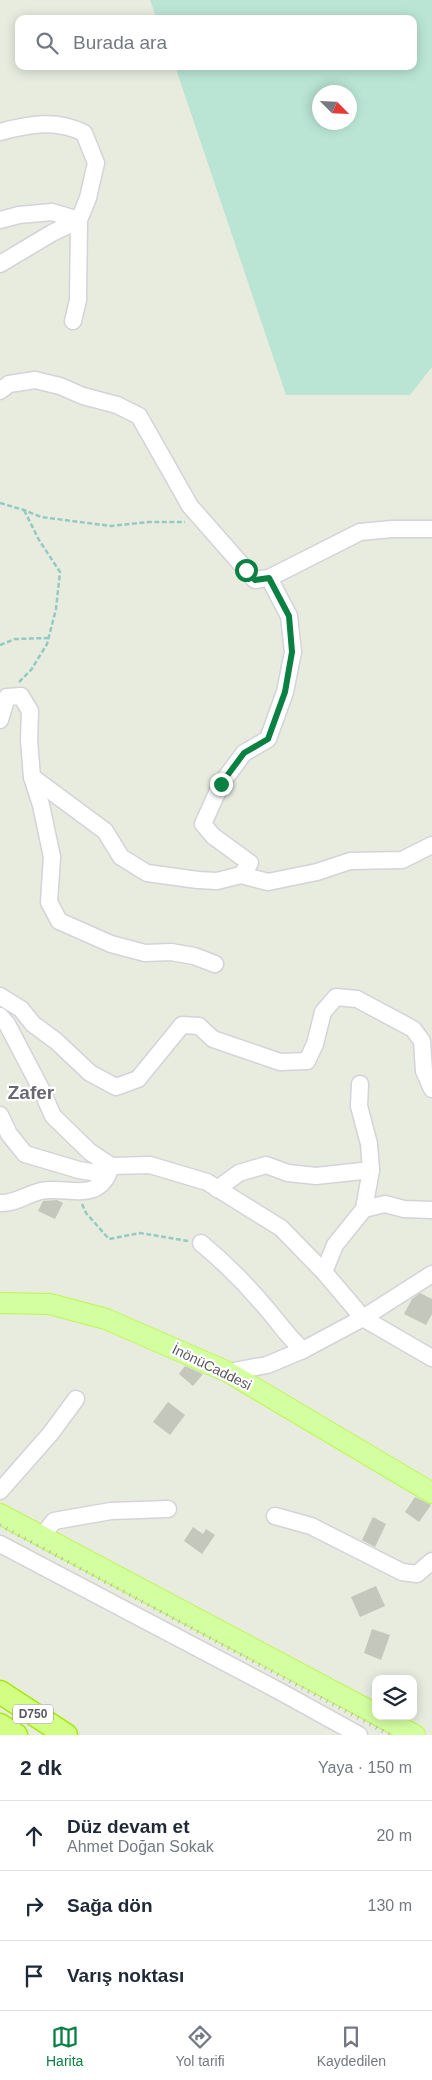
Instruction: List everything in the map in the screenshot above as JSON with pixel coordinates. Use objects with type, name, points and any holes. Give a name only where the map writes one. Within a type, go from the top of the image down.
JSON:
[{"type":"highway","name":"D750","points":[[0,1692],[66,1735]]},
{"type":"highway","name":"D750","points":[[0,1725],[16,1735]]},
{"type":"main road","name":"İnönüCaddesi","points":[[0,1303],[50,1304],[106,1318],[228,1372],[432,1493]]},
{"type":"main road","points":[[0,1514],[372,1712]]},
{"type":"main road","points":[[386,1720],[414,1735]]},
{"type":"street","points":[[0,132],[44,123],[71,126],[84,133],[96,163],[88,198],[79,220],[78,300],[73,321]]},
{"type":"street","points":[[0,220],[19,215],[52,212],[79,220]]},
{"type":"street","points":[[0,264],[52,233],[79,220]]},
{"type":"street","points":[[0,391],[9,384],[35,380],[60,386],[84,396],[117,405],[139,416],[190,506],[255,580],[269,578],[360,532],[392,529],[432,529]]},
{"type":"street","points":[[241,875],[250,863],[213,836],[203,824],[221,784],[244,753],[268,739],[285,692],[292,652],[289,616],[269,578]]},
{"type":"street","points":[[0,720],[7,697],[21,696],[30,710],[29,740],[32,777],[42,805],[52,857],[48,902],[59,921],[111,944],[145,953],[170,952],[194,956],[215,964]]},
{"type":"street","points":[[32,777],[105,831],[121,857],[147,873],[190,880],[217,881],[241,875],[268,882],[317,872],[350,861],[402,860],[432,845]]},
{"type":"street","points":[[0,996],[21,1009],[33,1024],[56,1041],[90,1073],[116,1087],[138,1079],[182,1025],[199,1026],[213,1039],[280,1062],[307,1061],[315,1044],[323,1012],[336,997],[357,999],[413,1029],[422,1041],[424,1071],[432,1088]]},
{"type":"street","points":[[0,1016],[11,1032],[53,1116],[90,1152],[111,1166]]},
{"type":"street","points":[[324,1272],[335,1245],[364,1209],[371,1170],[369,1144],[359,1106],[360,1084]]},
{"type":"street","points":[[0,1115],[9,1134],[25,1154],[79,1170],[97,1173],[111,1166],[150,1165],[207,1182],[281,1228],[324,1272],[363,1318],[432,1358]]},
{"type":"street","points":[[217,1188],[239,1173],[266,1165],[288,1173],[316,1176],[371,1170]]},
{"type":"street","points":[[0,1203],[8,1203],[43,1190],[77,1192],[96,1187],[108,1178],[111,1166]]},
{"type":"street","points":[[364,1209],[385,1204],[404,1209],[432,1210]]},
{"type":"street","points":[[201,1243],[225,1262],[269,1310],[288,1336],[303,1350]]},
{"type":"street","points":[[228,1372],[267,1366],[303,1350],[363,1318],[432,1274]]},
{"type":"street","points":[[0,1491],[51,1433],[76,1399]]},
{"type":"street","points":[[42,1536],[54,1521],[111,1512],[168,1509]]},
{"type":"street","points":[[275,1516],[311,1526],[402,1572],[417,1574],[432,1561]]},
{"type":"street","points":[[0,1544],[359,1735]]},
{"type":"path","points":[[0,503],[41,517],[110,526],[149,522],[183,523],[200,518]]},
{"type":"path","points":[[7,697],[31,670],[47,644],[56,608],[60,572],[39,540],[24,510]]},
{"type":"path","points":[[0,645],[15,639],[49,638]]},
{"type":"path","points":[[77,1192],[86,1213],[109,1239],[140,1233],[201,1243]]},
{"type":"green space","points":[[150,0],[432,0],[432,367],[410,395],[286,395],[176,70],[417,70],[417,15],[156,15]]},
{"type":"building","points":[[57,1200],[63,1203],[55,1219],[38,1211],[43,1201]]},
{"type":"building","points":[[420,1293],[432,1299],[432,1314],[426,1325],[404,1314],[412,1299]]},
{"type":"building","points":[[185,1366],[203,1374],[193,1386],[179,1374]]},
{"type":"building","points":[[168,1402],[185,1415],[170,1435],[153,1422]]},
{"type":"building","points":[[415,1497],[431,1505],[419,1522],[405,1512]]},
{"type":"building","points":[[373,1517],[386,1524],[375,1547],[362,1540]]},
{"type":"building","points":[[193,1527],[203,1534],[206,1529],[215,1535],[202,1554],[184,1541]]},
{"type":"building","points":[[376,1586],[385,1606],[360,1617],[351,1597]]},
{"type":"building","points":[[372,1629],[390,1635],[381,1660],[364,1653]]},
{"type":"railway","points":[[0,1525],[390,1735]]},
{"type":"district","name":"Zafer","points":[[31,1092]]},
{"type":"route","points":[[221,784],[244,753],[268,739],[285,692],[292,652],[289,616],[269,578],[255,580],[246,570]]}]
